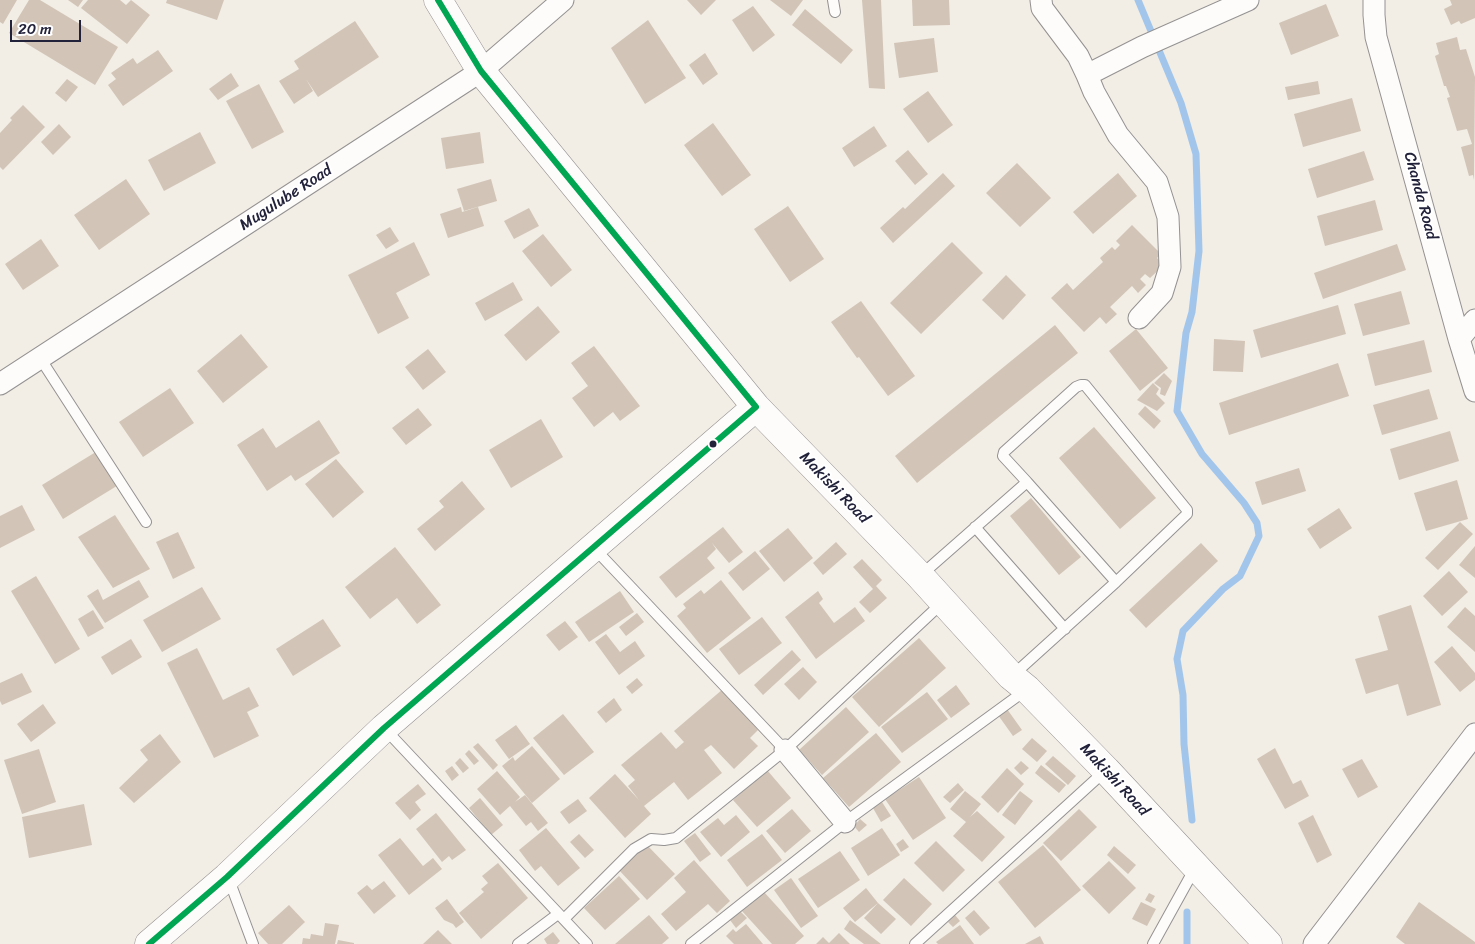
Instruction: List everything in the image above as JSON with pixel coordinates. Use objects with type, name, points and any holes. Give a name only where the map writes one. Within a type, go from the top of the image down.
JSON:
[{"type":"main road","name":"Makishi Road","points":[[438,0],[481,71],[756,407],[920,576],[1019,683],[1106,770],[1268,944]]},
{"type":"main road","points":[[149,944],[227,876],[384,728],[756,407]]},
{"type":"street","name":"Mugulube Road","points":[[0,384],[481,71],[563,0]]},
{"type":"street","points":[[1041,0],[1042,8],[1078,56],[1094,92],[1118,135],[1157,182],[1168,217],[1170,267],[1162,293],[1139,318]]},
{"type":"street","points":[[1087,75],[1142,47],[1248,0]]},
{"type":"street","name":"Chanda Road","points":[[1374,0],[1376,37],[1475,391]]},
{"type":"street","points":[[1459,339],[1475,320]]},
{"type":"street","points":[[1314,944],[1475,734]]},
{"type":"street","points":[[785,750],[845,822]]},
{"type":"lane","points":[[833,0],[835,12]]},
{"type":"lane","points":[[40,358],[146,522]]},
{"type":"lane","points":[[691,944],[1019,683],[1064,629],[1116,582],[1187,512],[1085,385],[1081,384],[1076,386],[1004,452],[1003,456],[1116,582]]},
{"type":"lane","points":[[920,576],[1028,482]]},
{"type":"lane","points":[[975,527],[1064,629]]},
{"type":"lane","points":[[593,547],[785,750]]},
{"type":"lane","points":[[518,944],[561,916],[634,849],[651,839],[664,840],[676,838],[785,750],[943,602]]},
{"type":"lane","points":[[384,728],[587,944]]},
{"type":"lane","points":[[915,944],[1106,770]]},
{"type":"lane","points":[[1153,944],[1196,867]]},
{"type":"lane","points":[[227,876],[253,944]]},
{"type":"building","points":[[0,0],[17,0],[3,24],[0,22]]},
{"type":"building","points":[[29,0],[40,0],[118,47],[95,85],[9,33]]},
{"type":"building","points":[[68,0],[83,0],[78,7]]},
{"type":"building","points":[[88,0],[120,0],[126,5],[131,0],[150,15],[127,44],[81,8]]},
{"type":"building","points":[[167,0],[224,0],[217,20],[166,3]]},
{"type":"building","points":[[687,0],[716,0],[701,15]]},
{"type":"building","points":[[770,0],[803,0],[791,16]]},
{"type":"building","points":[[862,0],[881,0],[885,89],[869,88]]},
{"type":"building","points":[[912,0],[949,0],[950,25],[913,26]]},
{"type":"building","points":[[1450,0],[1475,0],[1475,18],[1461,24],[1459,21],[1451,25],[1444,9],[1452,5]]},
{"type":"building","points":[[1326,4],[1339,36],[1291,55],[1279,23]]},
{"type":"building","points":[[753,6],[775,35],[753,52],[732,20]]},
{"type":"building","points":[[805,9],[853,50],[841,64],[792,25]]},
{"type":"building","points":[[648,20],[686,78],[645,104],[611,48]]},
{"type":"building","points":[[355,21],[379,57],[318,97],[306,79],[313,91],[294,104],[279,81],[299,69],[294,61]]},
{"type":"building","points":[[1457,37],[1460,50],[1466,49],[1475,77],[1474,180],[1473,175],[1469,176],[1461,147],[1472,144],[1467,129],[1457,131],[1447,98],[1450,97],[1446,86],[1444,86],[1435,56],[1439,54],[1436,43]]},
{"type":"building","points":[[934,38],[938,72],[899,78],[894,43]]},
{"type":"building","points":[[158,50],[173,71],[123,106],[108,85],[116,79],[111,73],[133,58],[137,64]]},
{"type":"building","points":[[705,53],[718,74],[703,85],[689,65]]},
{"type":"building","points":[[231,73],[239,86],[218,100],[209,89]]},
{"type":"building","points":[[67,79],[78,87],[66,102],[55,93]]},
{"type":"building","points":[[1318,81],[1320,94],[1288,100],[1285,87]]},
{"type":"building","points":[[259,84],[284,132],[252,149],[226,101]]},
{"type":"building","points":[[928,91],[953,125],[928,143],[903,109]]},
{"type":"building","points":[[1352,98],[1361,131],[1303,147],[1294,114]]},
{"type":"building","points":[[23,105],[45,127],[3,170],[0,167],[0,133],[12,120],[10,118]]},
{"type":"building","points":[[713,123],[751,175],[722,196],[684,145]]},
{"type":"building","points":[[59,124],[71,137],[53,155],[41,142]]},
{"type":"building","points":[[874,126],[887,146],[854,167],[842,148]]},
{"type":"building","points":[[200,132],[216,163],[164,191],[148,160]]},
{"type":"building","points":[[480,132],[484,163],[446,169],[441,138]]},
{"type":"building","points":[[908,150],[928,174],[915,185],[895,161]]},
{"type":"building","points":[[1364,151],[1374,180],[1317,198],[1308,169]]},
{"type":"building","points":[[1017,163],[1051,198],[1020,227],[986,193]]},
{"type":"building","points":[[943,173],[955,186],[893,243],[880,228],[903,207],[905,209]]},
{"type":"building","points":[[1118,173],[1137,196],[1093,234],[1073,212]]},
{"type":"building","points":[[126,179],[150,214],[99,250],[74,215]]},
{"type":"building","points":[[491,179],[497,201],[464,211],[457,189]]},
{"type":"building","points":[[1375,200],[1383,230],[1325,246],[1317,216]]},
{"type":"building","points":[[788,206],[824,259],[790,282],[754,229]]},
{"type":"building","points":[[461,207],[462,212],[478,207],[484,226],[448,238],[440,214]]},
{"type":"building","points":[[529,208],[539,226],[514,239],[504,221]]},
{"type":"building","points":[[1132,225],[1161,254],[1157,258],[1164,265],[1150,278],[1145,274],[1140,279],[1146,285],[1138,293],[1132,286],[1110,307],[1117,314],[1106,324],[1100,317],[1084,332],[1051,298],[1067,283],[1073,290],[1103,262],[1100,258],[1112,247],[1115,250],[1120,245],[1116,241]]},
{"type":"building","points":[[390,227],[399,241],[386,249],[376,235]]},
{"type":"building","points":[[543,234],[572,270],[551,287],[522,251]]},
{"type":"building","points":[[41,239],[59,266],[23,290],[5,264]]},
{"type":"building","points":[[414,242],[430,275],[396,293],[409,318],[378,334],[348,275]]},
{"type":"building","points":[[952,242],[983,273],[921,334],[890,303]]},
{"type":"building","points":[[1397,244],[1406,270],[1323,299],[1314,273]]},
{"type":"building","points":[[1006,275],[1026,295],[1003,320],[982,300]]},
{"type":"building","points":[[513,282],[523,300],[485,321],[475,303]]},
{"type":"building","points":[[1401,291],[1410,324],[1363,336],[1354,304]]},
{"type":"building","points":[[861,301],[915,376],[888,396],[831,322]]},
{"type":"building","points":[[1338,305],[1346,334],[1261,358],[1253,330]]},
{"type":"building","points":[[538,306],[560,332],[526,361],[504,335]]},
{"type":"building","points":[[1055,325],[1078,353],[917,483],[895,456]]},
{"type":"building","points":[[1136,329],[1168,368],[1140,391],[1109,351]]},
{"type":"building","points":[[241,334],[268,367],[223,403],[197,371]]},
{"type":"building","points":[[1214,339],[1245,341],[1243,372],[1213,371]]},
{"type":"building","points":[[1424,340],[1432,372],[1375,386],[1367,354]]},
{"type":"building","points":[[594,346],[640,406],[620,421],[613,412],[594,427],[572,398],[588,386],[571,363]]},
{"type":"building","points":[[428,349],[446,372],[423,390],[405,367]]},
{"type":"building","points":[[1338,363],[1349,396],[1229,435],[1219,403]]},
{"type":"building","points":[[1164,373],[1172,381],[1165,396],[1160,394],[1161,388],[1154,383]]},
{"type":"building","points":[[1153,383],[1159,389],[1156,394],[1165,403],[1157,411],[1137,400]]},
{"type":"building","points":[[170,388],[194,423],[143,457],[119,422]]},
{"type":"building","points":[[1429,389],[1438,419],[1382,435],[1373,405]]},
{"type":"building","points":[[1145,406],[1161,421],[1154,429],[1138,414]]},
{"type":"building","points":[[418,408],[432,425],[406,445],[392,428]]},
{"type":"building","points":[[541,419],[563,457],[511,488],[489,450]]},
{"type":"building","points":[[319,420],[340,453],[295,481],[291,475],[267,491],[237,445],[263,428],[276,448]]},
{"type":"building","points":[[1094,427],[1156,498],[1120,529],[1059,458]]},
{"type":"building","points":[[1450,431],[1459,461],[1399,480],[1390,449]]},
{"type":"building","points":[[99,450],[120,484],[63,519],[42,485]]},
{"type":"building","points":[[336,459],[364,492],[333,518],[305,484]]},
{"type":"building","points":[[1299,468],[1306,491],[1262,505],[1255,482]]},
{"type":"building","points":[[1457,480],[1468,519],[1426,531],[1414,493]]},
{"type":"building","points":[[462,481],[485,509],[435,551],[417,529],[444,507],[439,501]]},
{"type":"building","points":[[1031,498],[1081,557],[1059,575],[1010,516]]},
{"type":"building","points":[[22,505],[35,530],[0,548],[0,516]]},
{"type":"building","points":[[1339,508],[1352,528],[1320,549],[1307,529]]},
{"type":"building","points":[[115,515],[150,569],[113,588],[78,537]]},
{"type":"building","points":[[1460,522],[1473,534],[1438,570],[1425,558]]},
{"type":"building","points":[[723,527],[743,552],[729,563],[712,543],[716,549],[707,558],[715,568],[676,598],[659,577]]},
{"type":"building","points":[[788,528],[813,558],[784,582],[759,551]]},
{"type":"building","points":[[178,532],[195,568],[173,579],[156,542]]},
{"type":"building","points":[[836,542],[847,554],[823,575],[813,563]]},
{"type":"building","points":[[1201,543],[1218,561],[1146,628],[1129,610]]},
{"type":"building","points":[[1475,546],[1475,578],[1459,565]]},
{"type":"building","points":[[395,547],[441,605],[417,624],[397,598],[370,619],[345,587]]},
{"type":"building","points":[[755,551],[770,569],[743,591],[728,573]]},
{"type":"building","points":[[862,559],[882,580],[876,586],[887,598],[870,613],[859,602],[873,589],[853,567]]},
{"type":"building","points":[[1449,571],[1468,592],[1442,616],[1423,596]]},
{"type":"building","points":[[36,576],[80,649],[55,664],[11,591]]},
{"type":"building","points":[[139,580],[149,597],[105,623],[87,596],[98,589],[103,600]]},
{"type":"building","points":[[721,580],[751,618],[707,653],[677,616],[686,608],[683,604],[701,590],[704,594]]},
{"type":"building","points":[[202,587],[221,619],[162,652],[143,620]]},
{"type":"building","points":[[620,591],[634,612],[589,642],[575,622]]},
{"type":"building","points":[[818,591],[823,599],[819,603],[834,623],[855,607],[865,621],[816,659],[785,617]]},
{"type":"building","points":[[1411,605],[1441,705],[1407,716],[1398,684],[1366,694],[1355,659],[1388,650],[1378,616]]},
{"type":"building","points":[[1465,607],[1475,616],[1475,652],[1447,627]]},
{"type":"building","points":[[93,610],[104,628],[88,637],[78,619]]},
{"type":"building","points":[[637,613],[644,622],[626,636],[619,627]]},
{"type":"building","points":[[762,617],[782,643],[739,675],[719,649]]},
{"type":"building","points":[[323,619],[341,646],[293,676],[276,649]]},
{"type":"building","points":[[565,621],[578,637],[559,651],[546,635]]},
{"type":"building","points":[[606,634],[620,652],[635,641],[645,656],[619,675],[595,642]]},
{"type":"building","points":[[919,638],[946,668],[879,727],[852,697]]},
{"type":"building","points":[[131,639],[142,657],[112,675],[101,657]]},
{"type":"building","points":[[1452,646],[1475,673],[1475,680],[1460,692],[1434,662]]},
{"type":"building","points":[[197,648],[223,700],[249,687],[259,706],[247,712],[259,736],[214,758],[167,663]]},
{"type":"building","points":[[792,650],[801,660],[763,695],[754,685]]},
{"type":"building","points":[[803,667],[817,682],[799,700],[784,684]]},
{"type":"building","points":[[22,673],[32,692],[2,705],[0,701],[0,683]]},
{"type":"building","points":[[637,678],[643,685],[632,694],[626,687]]},
{"type":"building","points":[[956,685],[970,704],[951,718],[937,700]]},
{"type":"building","points":[[723,689],[758,730],[750,738],[758,746],[734,769],[711,745],[704,750],[722,773],[688,800],[674,782],[644,806],[651,814],[625,838],[589,798],[615,774],[639,800],[628,786],[635,780],[621,765],[661,732],[676,749],[684,742],[674,731]]},
{"type":"building","points":[[927,692],[948,719],[902,753],[881,727]]},
{"type":"building","points":[[614,698],[622,710],[606,723],[597,712]]},
{"type":"building","points":[[43,704],[56,723],[31,742],[17,724]]},
{"type":"building","points":[[846,707],[869,732],[822,775],[799,750]]},
{"type":"building","points":[[1007,709],[1022,730],[1013,736],[998,715]]},
{"type":"building","points":[[563,714],[594,752],[564,775],[533,738]]},
{"type":"building","points":[[516,725],[530,744],[509,759],[495,740]]},
{"type":"building","points":[[876,733],[901,762],[849,807],[823,778]]},
{"type":"building","points":[[160,734],[181,762],[134,803],[119,788],[148,760],[140,750]]},
{"type":"building","points":[[1032,738],[1047,751],[1037,762],[1022,749]]},
{"type":"building","points":[[478,743],[498,765],[493,770],[473,747]]},
{"type":"building","points":[[532,746],[560,779],[532,803],[502,766],[513,757],[515,761]]},
{"type":"building","points":[[1275,748],[1293,784],[1301,780],[1309,796],[1285,809],[1257,759]]},
{"type":"building","points":[[39,749],[56,802],[22,814],[4,760]]},
{"type":"building","points":[[469,750],[479,761],[474,765],[465,754]]},
{"type":"building","points":[[1053,756],[1076,776],[1068,785],[1045,764]]},
{"type":"building","points":[[460,758],[469,768],[463,773],[455,763]]},
{"type":"building","points":[[1362,759],[1378,787],[1358,798],[1342,769]]},
{"type":"building","points":[[1021,761],[1029,768],[1021,775],[1014,768]]},
{"type":"building","points":[[1041,765],[1066,785],[1059,793],[1035,773]]},
{"type":"building","points":[[452,766],[459,775],[452,781],[445,771]]},
{"type":"building","points":[[1007,768],[1024,784],[998,813],[981,797]]},
{"type":"building","points":[[767,770],[791,798],[757,827],[733,800]]},
{"type":"building","points":[[497,771],[520,797],[515,802],[525,795],[548,823],[538,831],[531,822],[526,826],[510,806],[500,815],[477,789]]},
{"type":"building","points":[[919,777],[946,818],[913,840],[885,799]]},
{"type":"building","points":[[958,783],[964,790],[950,803],[943,797]]},
{"type":"building","points":[[418,784],[426,794],[415,802],[421,810],[410,820],[395,803]]},
{"type":"building","points":[[965,791],[981,804],[970,817],[977,811],[1005,837],[982,862],[953,836],[966,822],[950,809]]},
{"type":"building","points":[[1020,791],[1033,801],[1015,825],[1002,815]]},
{"type":"building","points":[[480,798],[503,825],[491,835],[469,808]]},
{"type":"building","points":[[578,799],[587,811],[569,824],[560,812]]},
{"type":"building","points":[[882,802],[891,816],[881,822],[873,808]]},
{"type":"building","points":[[84,804],[92,845],[29,858],[22,817]]},
{"type":"building","points":[[792,809],[811,831],[785,853],[766,831]]},
{"type":"building","points":[[1079,809],[1097,827],[1061,861],[1043,843]]},
{"type":"building","points":[[436,813],[466,850],[452,860],[449,856],[442,862],[416,829]]},
{"type":"building","points":[[736,815],[750,832],[721,857],[700,832],[718,818],[724,825]]},
{"type":"building","points":[[1313,815],[1332,855],[1317,863],[1298,823]]},
{"type":"building","points":[[860,819],[867,825],[859,832],[854,826]]},
{"type":"building","points":[[546,828],[580,868],[558,886],[541,866],[535,871],[519,850]]},
{"type":"building","points":[[882,828],[900,855],[868,876],[851,848]]},
{"type":"building","points":[[695,833],[711,854],[700,862],[684,841]]},
{"type":"building","points":[[579,834],[594,850],[585,858],[570,842]]},
{"type":"building","points":[[762,834],[782,860],[747,887],[727,860]]},
{"type":"building","points":[[400,838],[423,866],[433,858],[442,869],[409,895],[378,855]]},
{"type":"building","points":[[903,839],[909,847],[901,852],[896,844]]},
{"type":"building","points":[[936,841],[965,870],[943,892],[914,863]]},
{"type":"building","points":[[645,843],[675,874],[647,900],[618,869]]},
{"type":"building","points":[[1043,845],[1081,890],[1035,928],[998,882]]},
{"type":"building","points":[[1114,846],[1136,865],[1128,874],[1107,855]]},
{"type":"building","points":[[840,851],[860,880],[818,908],[798,879]]},
{"type":"building","points":[[694,860],[730,901],[717,913],[708,904],[676,931],[661,914],[686,892],[674,878]]},
{"type":"building","points":[[1109,861],[1136,888],[1109,914],[1082,886]]},
{"type":"building","points":[[498,863],[528,898],[481,939],[459,913],[484,892],[481,889],[488,883],[482,876]]},
{"type":"building","points":[[619,876],[640,899],[605,930],[584,908]]},
{"type":"building","points":[[791,878],[818,916],[801,928],[774,890]]},
{"type":"building","points":[[904,878],[932,904],[911,926],[883,900]]},
{"type":"building","points":[[384,881],[396,896],[374,914],[357,893],[367,885],[372,890]]},
{"type":"building","points":[[866,888],[878,903],[855,922],[843,908]]},
{"type":"building","points":[[764,892],[804,936],[795,944],[772,944],[742,911]]},
{"type":"building","points":[[1149,893],[1155,896],[1151,903],[1145,900]]},
{"type":"building","points":[[447,899],[464,922],[456,928],[453,924],[444,920],[435,908]]},
{"type":"building","points":[[1141,902],[1156,909],[1147,926],[1132,919]]},
{"type":"building","points":[[1419,902],[1475,942],[1475,944],[1405,944],[1396,937]]},
{"type":"building","points":[[878,903],[896,919],[881,934],[864,918]]},
{"type":"building","points":[[289,905],[305,922],[282,944],[268,944],[258,933]]},
{"type":"building","points":[[974,910],[990,928],[980,936],[965,918]]},
{"type":"building","points":[[740,911],[747,918],[736,928],[730,920]]},
{"type":"building","points":[[649,915],[669,938],[662,944],[615,944]]},
{"type":"building","points":[[955,915],[960,921],[953,927],[948,922]]},
{"type":"building","points":[[850,920],[881,944],[864,944],[844,929]]},
{"type":"building","points":[[325,923],[339,925],[335,944],[302,944],[303,938],[310,939],[311,934],[323,936]]},
{"type":"building","points":[[746,924],[763,944],[734,944],[726,936],[733,929],[736,932]]},
{"type":"building","points":[[960,925],[974,944],[938,944],[936,942]]},
{"type":"building","points":[[438,930],[452,944],[423,944]]},
{"type":"building","points":[[553,932],[560,941],[557,944],[547,944],[544,939]]},
{"type":"building","points":[[839,933],[850,944],[816,944],[823,937],[829,943]]},
{"type":"building","points":[[1040,936],[1044,944],[1025,944]]},
{"type":"building","points":[[338,940],[354,943],[354,944],[337,944]]},
{"type":"waterway","points":[[1138,0],[1181,103],[1196,154],[1199,251],[1192,312],[1186,333],[1177,411],[1202,454],[1244,503],[1257,523],[1259,536],[1240,576],[1223,589],[1183,631],[1177,659],[1183,695],[1184,744],[1192,820]]},
{"type":"waterway","points":[[1187,912],[1187,944]]},
{"type":"transit line","points":[[438,0],[481,71],[756,407]]},
{"type":"transit line","points":[[149,944],[227,877],[384,728],[756,407]]}]
